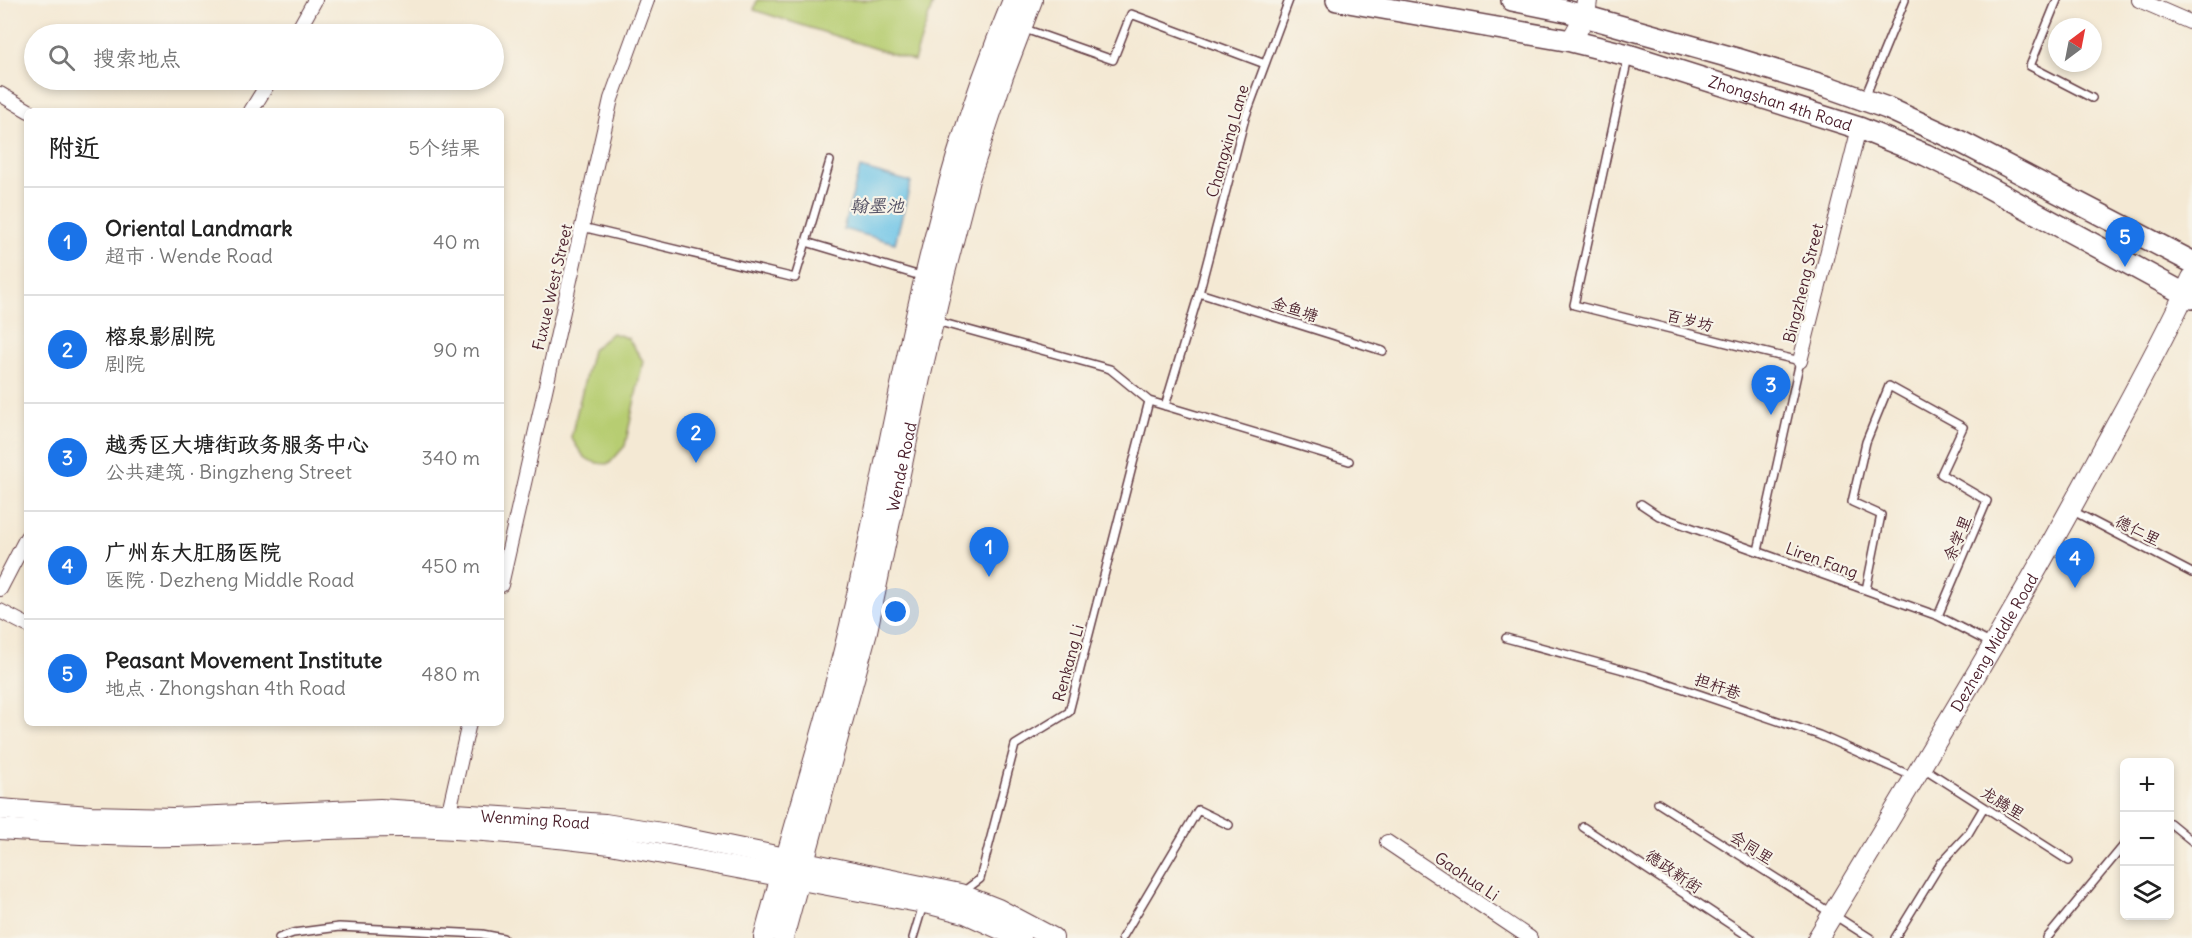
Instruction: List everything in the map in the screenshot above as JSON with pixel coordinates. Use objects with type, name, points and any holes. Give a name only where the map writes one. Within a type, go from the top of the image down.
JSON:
[{"type":"main road","name":"Wende Road","points":[[783,938],[798,817],[850,623],[926,278],[957,158],[983,78],[1013,0]]},
{"type":"main road","name":"Wende Road","points":[[764,938],[792,869],[867,631],[934,321],[970,176],[1003,76],[1032,0]]},
{"type":"main road","name":"Zhongshan 4th Road","points":[[1338,0],[1571,41],[1628,55],[1859,128],[1926,155],[2189,290]]},
{"type":"main road","name":"Zhongshan 4th Road","points":[[1512,0],[1576,7],[1864,100],[1961,142],[2192,262]]},
{"type":"main road","points":[[1571,41],[1576,7]]},
{"type":"main road","name":"Dezheng Middle Road","points":[[1818,938],[1994,645],[2071,510],[2189,290]]},
{"type":"main road","name":"Wenming Road","points":[[0,809],[154,818],[350,809],[960,894],[998,909],[1053,938]]},
{"type":"main road","name":"Wenming Road","points":[[0,829],[146,836],[352,828],[447,821]]},
{"type":"main road","name":"Wenming Road","points":[[792,869],[965,913],[1020,938]]},
{"type":"street","points":[[302,24],[315,0]]},
{"type":"street","name":"Fuxue West Street","points":[[504,572],[610,99],[647,0]]},
{"type":"street","points":[[2139,0],[2192,23]]},
{"type":"street","points":[[253,108],[264,90]]},
{"type":"street","points":[[0,94],[24,108]]},
{"type":"street","name":"Bingzheng Street","points":[[1800,361],[1859,128]]},
{"type":"street","points":[[0,589],[24,543]]},
{"type":"street","points":[[0,611],[24,623]]},
{"type":"street","points":[[447,821],[468,726]]},
{"type":"street","name":"Gaohua Li","points":[[1387,842],[1530,938]]},
{"type":"lane","name":"Changxing Lane","points":[[1165,406],[1199,293],[1245,118],[1289,0]]},
{"type":"lane","points":[[1864,100],[1905,0]]},
{"type":"lane","points":[[2057,0],[2030,66],[2092,98]]},
{"type":"lane","points":[[1021,28],[1113,60],[1131,14],[1265,64]]},
{"type":"lane","name":"百岁坊","points":[[1628,55],[1574,305],[1800,361]]},
{"type":"lane","points":[[582,227],[795,278],[830,161]]},
{"type":"lane","points":[[806,242],[926,278]]},
{"type":"lane","name":"金鱼塘","points":[[1199,293],[1383,351]]},
{"type":"lane","points":[[934,321],[1110,369],[1149,401],[1349,461]]},
{"type":"lane","name":"Bingzheng Street","points":[[1758,551],[1800,361]]},
{"type":"lane","name":"余学里","points":[[1866,590],[1881,515],[1852,502],[1866,442],[1889,386],[1963,427],[1941,474],[1987,501],[1938,616]]},
{"type":"lane","name":"Renkang Li","points":[[960,894],[981,879],[1015,745],[1069,712],[1149,401]]},
{"type":"lane","name":"Liren Fang","points":[[1641,504],[1659,516],[1938,616],[1994,645]]},
{"type":"lane","name":"德仁里","points":[[2071,510],[2192,573]]},
{"type":"lane","name":"担杆巷","points":[[1506,638],[1646,676],[1919,772]]},
{"type":"lane","name":"龙腾里","points":[[1919,772],[1984,807],[2069,861]]},
{"type":"lane","name":"会同里","points":[[1658,802],[1870,938]]},
{"type":"lane","points":[[1895,938],[1941,863],[1968,834],[1984,807]]},
{"type":"lane","points":[[1122,938],[1198,810],[1229,825]]},
{"type":"lane","name":"德政新街","points":[[1583,827],[1751,938]]},
{"type":"lane","points":[[2174,827],[2192,841]]},
{"type":"lane","points":[[2047,938],[2120,850]]},
{"type":"lane","points":[[913,938],[924,903]]},
{"type":"lane","points":[[279,938],[293,933],[339,927],[482,934],[503,938]]},
{"type":"green space","points":[[757,0],[934,0],[914,61],[754,10]]},
{"type":"green space","points":[[612,333],[628,338],[643,361],[625,446],[609,464],[601,464],[586,458],[571,437],[592,350]]},
{"type":"water","name":"翰墨池","points":[[860,168],[911,182],[895,243],[843,229]]},
{"type":"place","name":"Peasant Movement Institute","points":[[2125,267]]},
{"type":"place","name":"越秀区大塘街政务服务中心","points":[[1771,415]]},
{"type":"place","name":"榕泉影剧院","points":[[696,463]]},
{"type":"place","name":"Oriental Landmark","points":[[989,577]]},
{"type":"place","name":"广州东大肛肠医院","points":[[2075,588]]}]
